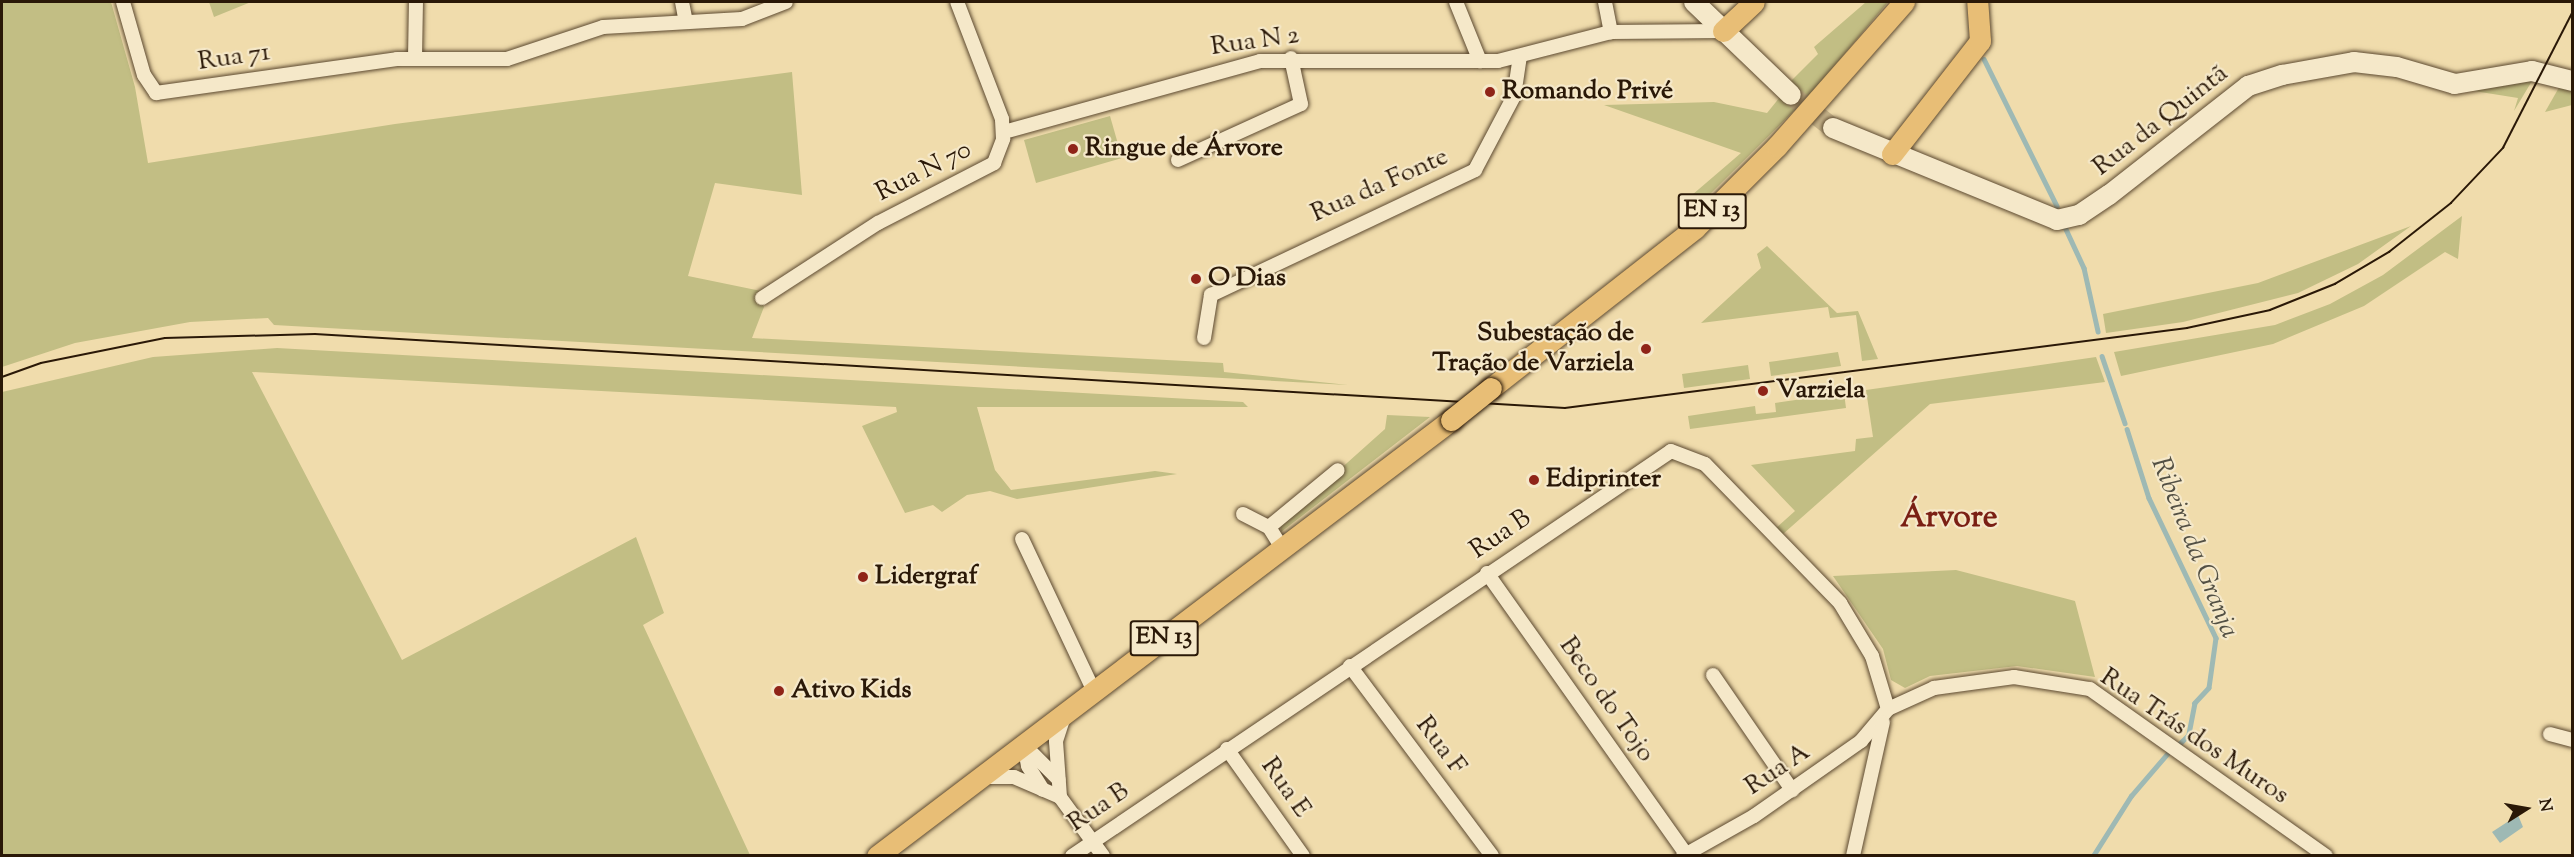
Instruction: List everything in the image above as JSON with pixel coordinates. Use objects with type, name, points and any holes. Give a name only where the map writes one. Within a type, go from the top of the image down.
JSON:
[{"type":"main road","points":[[1723,30],[1754,2]]},
{"type":"main road","name":"EN 13","points":[[877,855],[1451,420],[1695,228],[1777,146],[1904,2]]},
{"type":"main road","points":[[1962,2],[1983,25]]},
{"type":"main road","points":[[1892,154],[1973,52],[1983,25],[1977,2]]},
{"type":"street","name":"Rua 71","points":[[123,2],[144,75],[156,93],[415,58],[507,59],[603,27],[742,19],[786,2]]},
{"type":"street","points":[[415,58],[416,2]]},
{"type":"street","points":[[682,2],[686,22]]},
{"type":"street","name":"Rua N 70","points":[[762,298],[878,223],[994,164],[1004,132],[957,2]]},
{"type":"street","points":[[1456,2],[1480,62]]},
{"type":"street","points":[[1605,2],[1611,32]]},
{"type":"street","points":[[1694,2],[1791,95]]},
{"type":"street","points":[[1520,56],[1611,32],[1723,30]]},
{"type":"street","name":"Rua N 2","points":[[1004,132],[1210,71],[1291,58],[1480,62],[1520,56]]},
{"type":"street","name":"Rua da Fonte","points":[[1204,338],[1211,296],[1314,242],[1475,170],[1514,96],[1520,56]]},
{"type":"street","points":[[1178,160],[1301,104],[1291,58]]},
{"type":"street","name":"Rua da Quintã","points":[[1833,128],[2057,220],[2079,215],[2109,195],[2248,86],[2282,75],[2354,62],[2397,67],[2455,84],[2532,71],[2572,81]]},
{"type":"street","name":"Rua B","points":[[1072,855],[1671,451],[1705,464],[1840,603],[1872,656],[1888,709]]},
{"type":"street","points":[[1269,527],[1338,470]]},
{"type":"street","points":[[1243,514],[1269,527],[1282,548]]},
{"type":"street","points":[[1022,539],[1094,691]]},
{"type":"street","name":"Beco do Tojo","points":[[1487,573],[1684,855]]},
{"type":"street","name":"Rua F","points":[[1350,666],[1492,855]]},
{"type":"street","points":[[1713,675],[1792,790]]},
{"type":"street","name":"Rua Trás dos Muros","points":[[1888,709],[1934,688],[2014,677],[2090,689],[2326,855]]},
{"type":"street","points":[[1853,855],[1876,738],[1888,709]]},
{"type":"street","name":"Rua A","points":[[1684,855],[1792,790],[1861,741],[1888,709]]},
{"type":"street","points":[[1060,797],[1056,741],[1065,714]]},
{"type":"street","points":[[2550,734],[2572,740]]},
{"type":"street","points":[[1024,745],[1059,780]]},
{"type":"street","points":[[1024,745],[1028,766],[1043,789]]},
{"type":"street","name":"Rua E","points":[[1227,749],[1303,855]]},
{"type":"street","points":[[982,777],[1014,777],[1060,797],[1103,855]]},
{"type":"shaded area","points":[[2,2],[111,2],[135,87],[148,163],[395,124],[792,72],[802,195],[715,183],[688,276],[761,291],[764,307],[752,338],[1223,363],[1224,372],[1348,385],[274,325],[268,318],[190,322],[75,343],[2,367]]},
{"type":"shaded area","points":[[209,2],[251,2],[214,17]]},
{"type":"shaded area","points":[[1866,2],[1888,2],[1810,95],[1701,203],[1685,201],[1741,153],[1604,105],[1714,102],[1767,113],[1780,97],[1789,101],[1798,88],[1791,81],[1818,54],[1814,47]]},
{"type":"shaded area","points":[[2532,81],[2514,111],[2518,98],[2474,91]]},
{"type":"shaded area","points":[[2561,84],[2572,88],[2572,105],[2545,112]]},
{"type":"shaded area","name":"Ringue de Árvore","points":[[1110,116],[1122,158],[1036,183],[1024,140]]},
{"type":"shaded area","points":[[2462,216],[2458,259],[2445,252],[2364,306],[2273,344],[2121,376],[2114,352],[2275,325],[2330,304],[2383,275]]},
{"type":"shaded area","points":[[2411,226],[2358,264],[2298,293],[2183,322],[2106,333],[2103,314],[2258,283]]},
{"type":"shaded area","points":[[1767,246],[1837,313],[1858,311],[1878,359],[1862,361],[1856,315],[1830,318],[1828,307],[1701,323],[1761,268],[1757,254]]},
{"type":"shaded area","points":[[277,348],[1243,402],[1248,407],[977,407],[995,470],[1011,490],[1155,471],[1177,474],[1017,499],[990,491],[967,495],[942,512],[933,505],[905,513],[862,426],[897,412],[896,407],[252,372],[402,660],[636,537],[664,613],[643,625],[750,855],[2,855],[2,392],[153,357]]},
{"type":"shaded area","points":[[1838,352],[1841,366],[1771,376],[1769,362]]},
{"type":"shaded area","points":[[2096,357],[2105,382],[1930,404],[1783,534],[1776,528],[1795,511],[1751,465],[1855,451],[1856,439],[1873,437],[1866,390]]},
{"type":"shaded area","points":[[1748,365],[1750,379],[1684,388],[1682,374]]},
{"type":"shaded area","points":[[1844,393],[1846,408],[1690,429],[1688,416],[1755,406],[1756,414],[1776,412],[1775,403]]},
{"type":"shaded area","points":[[1387,415],[1430,417],[1281,532],[1281,522],[1385,429]]},
{"type":"shaded area","points":[[1956,570],[2075,601],[2095,677],[2017,666],[1930,676],[1905,688],[1891,680],[1883,649],[1833,576]]},
{"type":"water","points":[[2518,815],[2523,827],[2500,843],[2492,832]]},
{"type":"waterway","name":"Ribeira da Granja","points":[[1984,59],[2057,206]]},
{"type":"waterway","name":"Ribeira da Granja","points":[[2065,227],[2084,268],[2098,331]]},
{"type":"waterway","name":"Ribeira da Granja","points":[[2102,356],[2125,423]]},
{"type":"waterway","name":"Ribeira da Granja","points":[[2127,429],[2149,498],[2216,638],[2209,688],[2195,703],[2189,735],[2180,744]]},
{"type":"waterway","name":"Ribeira da Granja","points":[[2093,856],[2131,796],[2167,754]]},
{"type":"tunnel","points":[[1791,95],[1833,128]]},
{"type":"tram line","points":[[2,377],[41,363],[165,338],[315,334],[1565,408],[2187,328],[2270,310],[2335,284],[2389,252],[2451,203],[2503,148],[2572,13]]},
{"type":"place","name":"Romando Privé","points":[[1490,92]]},
{"type":"place","name":"Ringue de Árvore","points":[[1073,149]]},
{"type":"place","name":"O Dias","points":[[1196,279]]},
{"type":"place","name":"Subestação de Tração de Varziela","points":[[1646,349]]},
{"type":"place","name":"Varziela","points":[[1763,391]]},
{"type":"place","name":"Ediprinter","points":[[1534,480]]},
{"type":"place","name":"Lidergraf","points":[[863,577]]},
{"type":"place","name":"Ativo Kids","points":[[779,691]]},
{"type":"district","name":"Árvore","points":[[1949,518]]}]
